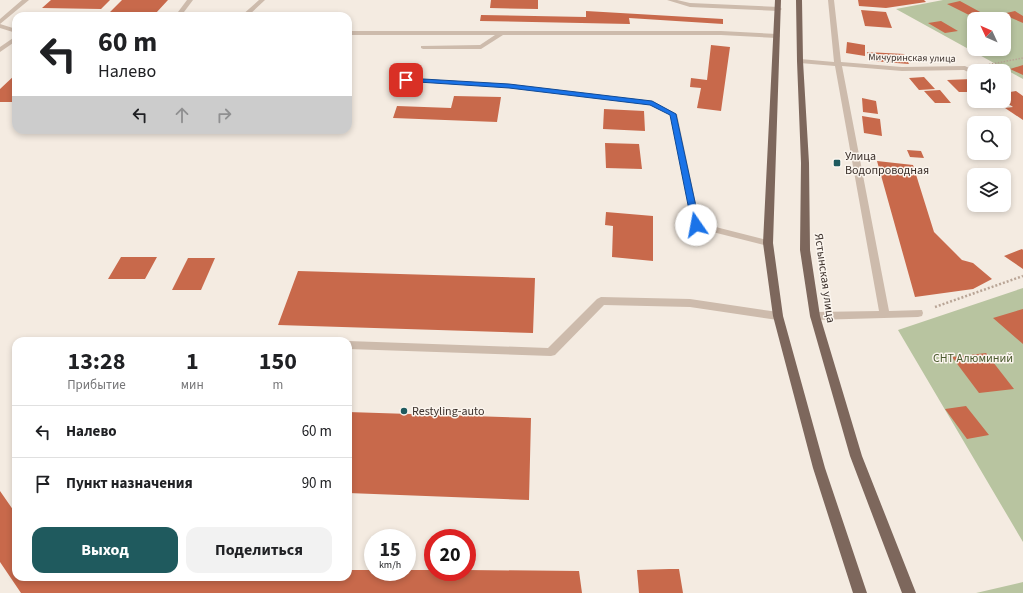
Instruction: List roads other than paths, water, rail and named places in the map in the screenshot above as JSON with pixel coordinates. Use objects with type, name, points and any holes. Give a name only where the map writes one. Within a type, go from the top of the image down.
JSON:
[{"type":"main road","name":"Ястынская улица","points":[[799,0],[800,62],[805,163],[805,250],[815,316],[856,456],[909,593]]},
{"type":"main road","points":[[779,4],[768,243],[778,316],[819,468],[860,593]]},
{"type":"lane","points":[[0,22],[26,0]]},
{"type":"lane","points":[[181,12],[190,0]]},
{"type":"lane","points":[[248,12],[262,0]]},
{"type":"lane","points":[[670,0],[690,5],[752,8],[779,4]]},
{"type":"lane","points":[[752,0],[752,8]]},
{"type":"lane","points":[[831,0],[838,64],[885,315]]},
{"type":"lane","points":[[0,26],[12,30]]},
{"type":"lane","points":[[352,33],[721,33],[777,36]]},
{"type":"lane","points":[[422,47],[481,47],[503,33]]},
{"type":"lane","points":[[0,50],[12,41]]},
{"type":"lane","name":"Мичуринская улица","points":[[800,62],[902,69],[967,69]]},
{"type":"lane","points":[[406,80],[509,86],[652,103],[673,114],[696,225],[768,243]]},
{"type":"lane","points":[[352,345],[551,352],[601,301],[690,302],[778,316]]},
{"type":"lane","points":[[815,316],[918,313]]},
{"type":"place","name":"Улица Водопроводная","points":[[837,163]]},
{"type":"place","name":"Restyling-auto","points":[[404,411]]},
{"type":"park label","name":"СНТ Алюминий","points":[[973,358]]}]
